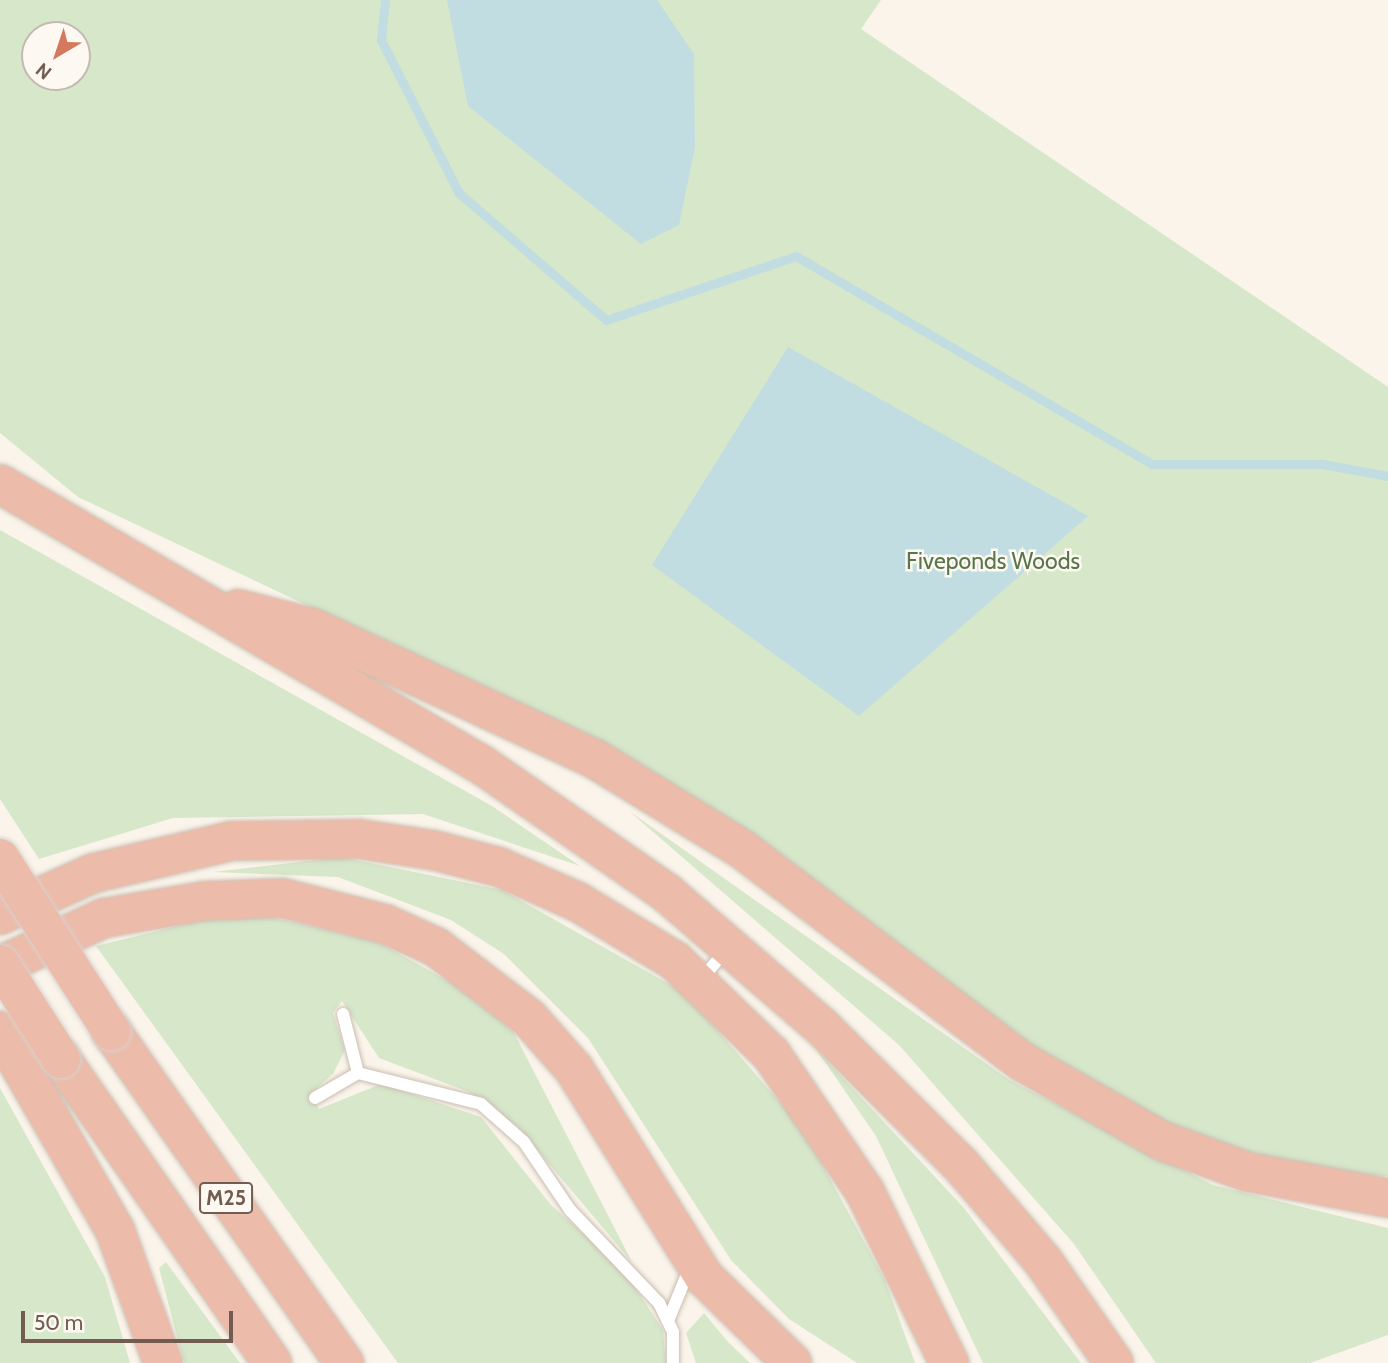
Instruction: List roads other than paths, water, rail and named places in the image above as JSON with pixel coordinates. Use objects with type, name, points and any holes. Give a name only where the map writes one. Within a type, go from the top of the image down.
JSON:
[{"type":"highway","points":[[0,484],[93,543],[209,602],[547,806],[730,946],[961,1165],[1075,1307],[1114,1363]]},
{"type":"highway","points":[[209,602],[313,628],[595,759],[742,849],[1023,1062],[1162,1141],[1248,1172],[1388,1198]]},
{"type":"highway","points":[[0,915],[59,886],[149,856],[232,841],[359,839],[499,867],[634,933],[699,981],[744,1022],[801,1091],[865,1192],[921,1301],[949,1363]]},
{"type":"highway","name":"M25","points":[[0,858],[111,1031],[344,1363]]},
{"type":"highway","points":[[0,965],[104,918],[205,901],[282,898],[385,924],[436,947],[529,1018],[619,1135],[693,1261],[792,1363]]},
{"type":"highway","name":"M25","points":[[0,965],[61,1059],[272,1363]]},
{"type":"highway","points":[[0,1031],[115,1230],[163,1363]]},
{"type":"lane","points":[[699,981],[730,946]]},
{"type":"lane","points":[[343,1014],[358,1073]]},
{"type":"lane","points":[[315,1098],[358,1073],[481,1104],[524,1142],[570,1210],[659,1303],[668,1321],[673,1363]]},
{"type":"lane","points":[[668,1321],[693,1261]]},
{"type":"water","points":[[447,0],[657,0],[694,54],[695,147],[679,225],[641,244],[468,106]]},
{"type":"water","points":[[788,347],[1088,516],[859,716],[652,565]]},
{"type":"waterway","points":[[385,0],[381,40],[459,193],[606,320],[796,256],[1152,464],[1322,464],[1388,476]]},
{"type":"park label","name":"Fiveponds Woods","points":[[993,561]]}]
